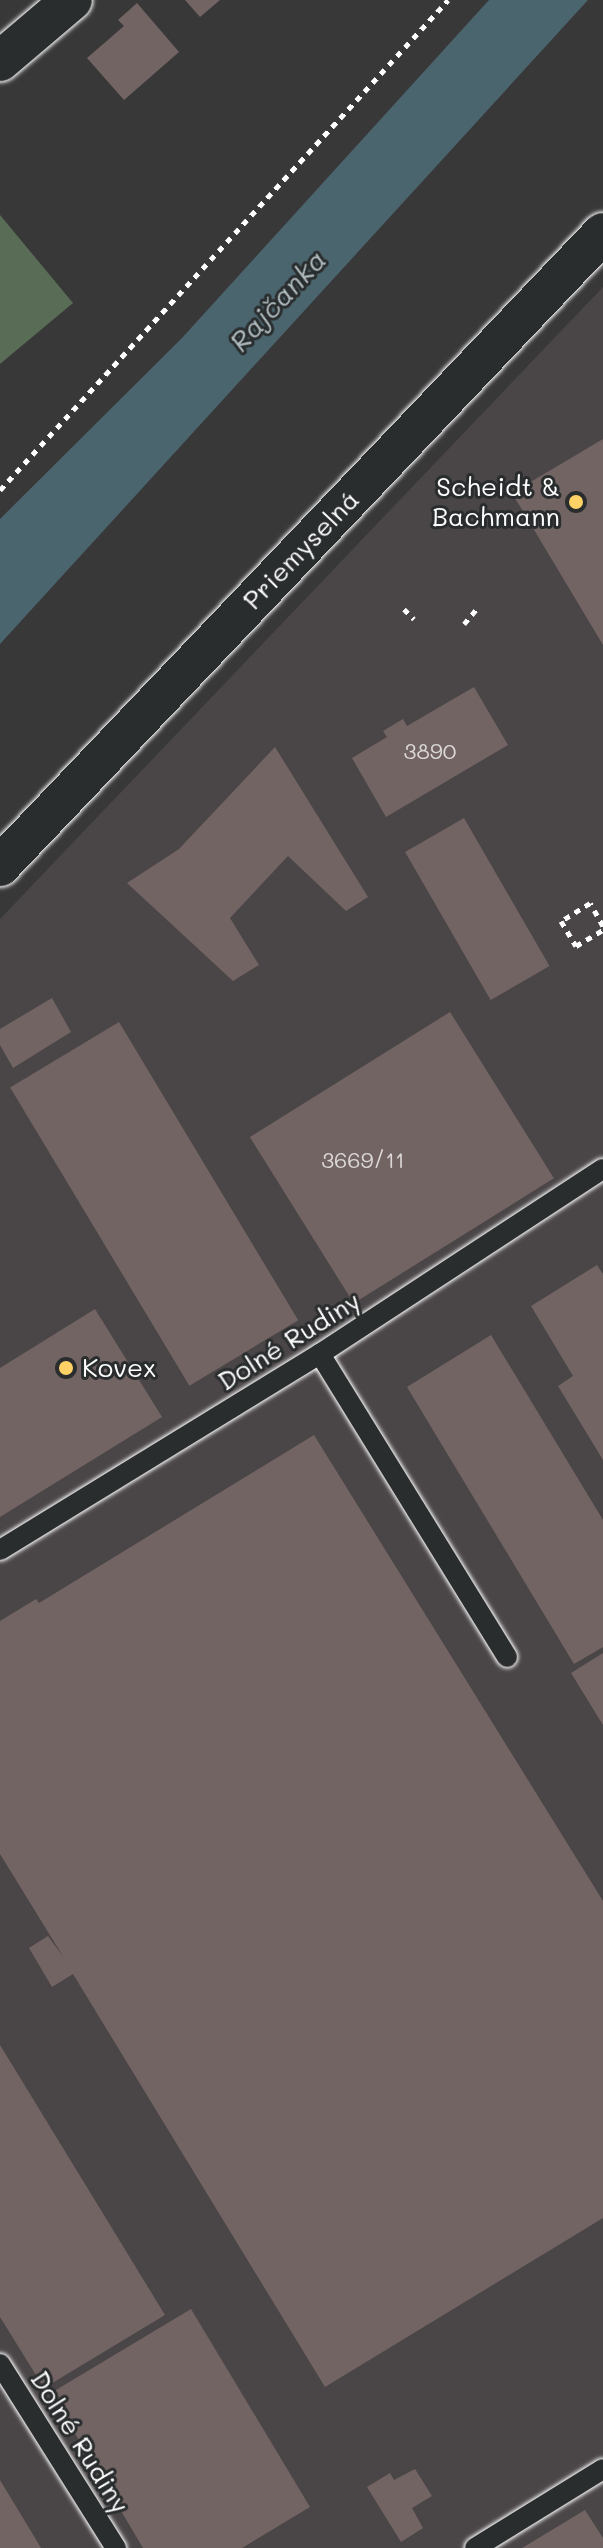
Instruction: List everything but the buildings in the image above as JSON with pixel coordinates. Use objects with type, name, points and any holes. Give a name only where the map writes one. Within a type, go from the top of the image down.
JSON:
[{"type":"street","points":[[0,61],[72,0]]},
{"type":"street","name":"Priemyselná","points":[[0,866],[603,233]]},
{"type":"lane","name":"Dolné Rudiny","points":[[0,1550],[320,1354],[603,1169]]},
{"type":"lane","points":[[320,1354],[507,1657]]},
{"type":"lane","name":"Dolné Rudiny","points":[[0,2364],[116,2548]]},
{"type":"lane","points":[[475,2548],[603,2469]]},
{"type":"path","points":[[0,490],[448,0]]},
{"type":"path","points":[[464,624],[479,606]]},
{"type":"path","points":[[404,609],[414,619]]},
{"type":"path","points":[[590,903],[603,928],[576,946],[561,921],[590,903]]},
{"type":"shaded area","points":[[603,287],[603,2548],[0,2548],[0,919]]},
{"type":"green space","points":[[0,215],[73,303],[0,364]]},
{"type":"water","name":"Rajčanka","points":[[489,0],[588,0],[0,644],[0,519],[182,338]]},
{"type":"place","name":"Scheidt & Bachmann","points":[[576,502]]},
{"type":"place","name":"Kovex","points":[[66,1368]]}]
